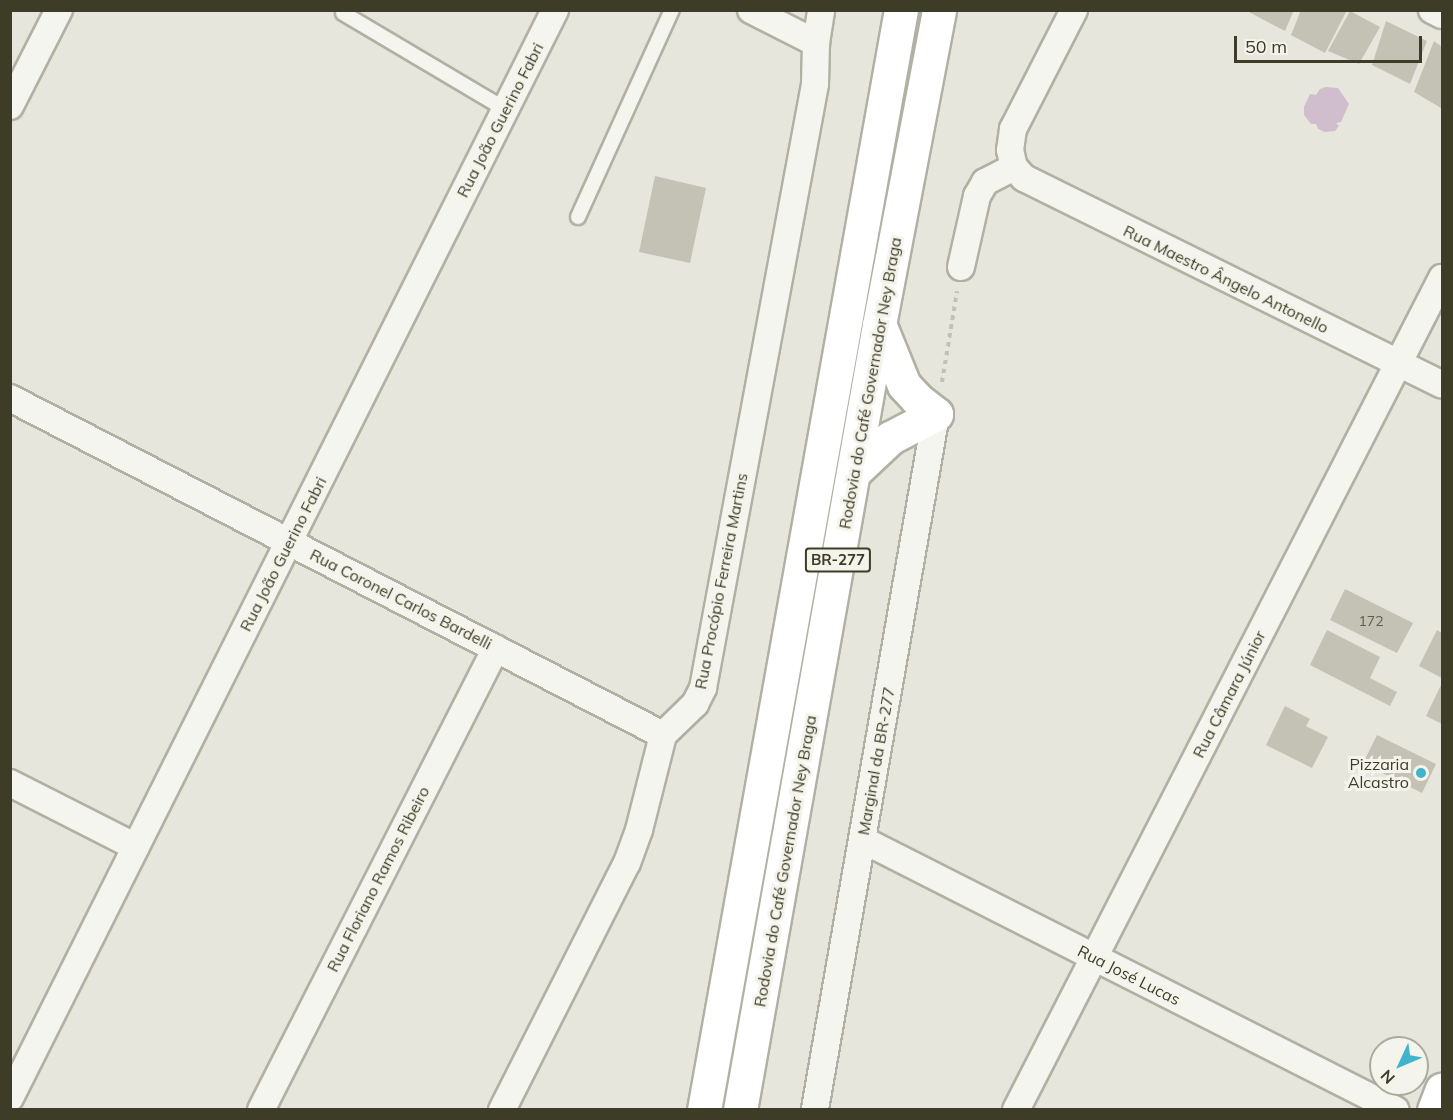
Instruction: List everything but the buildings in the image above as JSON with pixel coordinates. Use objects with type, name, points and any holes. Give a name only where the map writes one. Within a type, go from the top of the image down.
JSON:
[{"type":"main road","name":"BR-277","points":[[705,1110],[901,10]]},
{"type":"main road","name":"Rodovia do Café Governador Ney Braga","points":[[740,1110],[879,325],[939,10]]},
{"type":"main road","points":[[854,472],[890,438],[936,414],[916,399],[904,385],[879,325]]},
{"type":"main road","points":[[1434,1110],[1443,1089]]},
{"type":"street","points":[[10,106],[59,10]]},
{"type":"street","name":"Rua João Guerino Fabri","points":[[10,1098],[555,10]]},
{"type":"street","points":[[751,10],[816,44]]},
{"type":"street","name":"Rua Procópio Ferreira Martins","points":[[663,735],[695,704],[703,688],[815,84],[816,44],[821,10]]},
{"type":"street","points":[[961,267],[977,196],[985,182],[1014,167],[1010,150],[1013,129],[1074,10]]},
{"type":"street","points":[[1432,10],[1443,15]]},
{"type":"street","name":"Rua Maestro Ângelo Antonello","points":[[1014,167],[1024,178],[1036,185],[1443,386]]},
{"type":"street","name":"Rua Câmara Júnior","points":[[1016,1110],[1443,278]]},
{"type":"street","name":"Rua Coronel Carlos Bardelli","points":[[10,398],[663,735]]},
{"type":"street","name":"Marginal da BR-277","points":[[815,1109],[936,414]]},
{"type":"street","name":"Rua Floriano Ramos Ribeiro","points":[[261,1110],[496,648]]},
{"type":"street","points":[[502,1110],[627,863],[639,830],[663,735]]},
{"type":"street","points":[[10,783],[136,847]]},
{"type":"street","name":"Rua José Lucas","points":[[863,840],[1396,1110]]},
{"type":"lane","points":[[578,217],[672,10]]},
{"type":"lane","points":[[343,13],[505,109]]},
{"type":"path","points":[[936,414],[961,267]]},
{"type":"shaded area","points":[[1338,88],[1349,104],[1341,122],[1336,123],[1339,126],[1335,131],[1325,132],[1318,129],[1316,124],[1311,124],[1304,115],[1304,107],[1310,94],[1316,95],[1320,89]]},
{"type":"place","name":"Pizzaria Alcastro","points":[[1421,773]]}]
